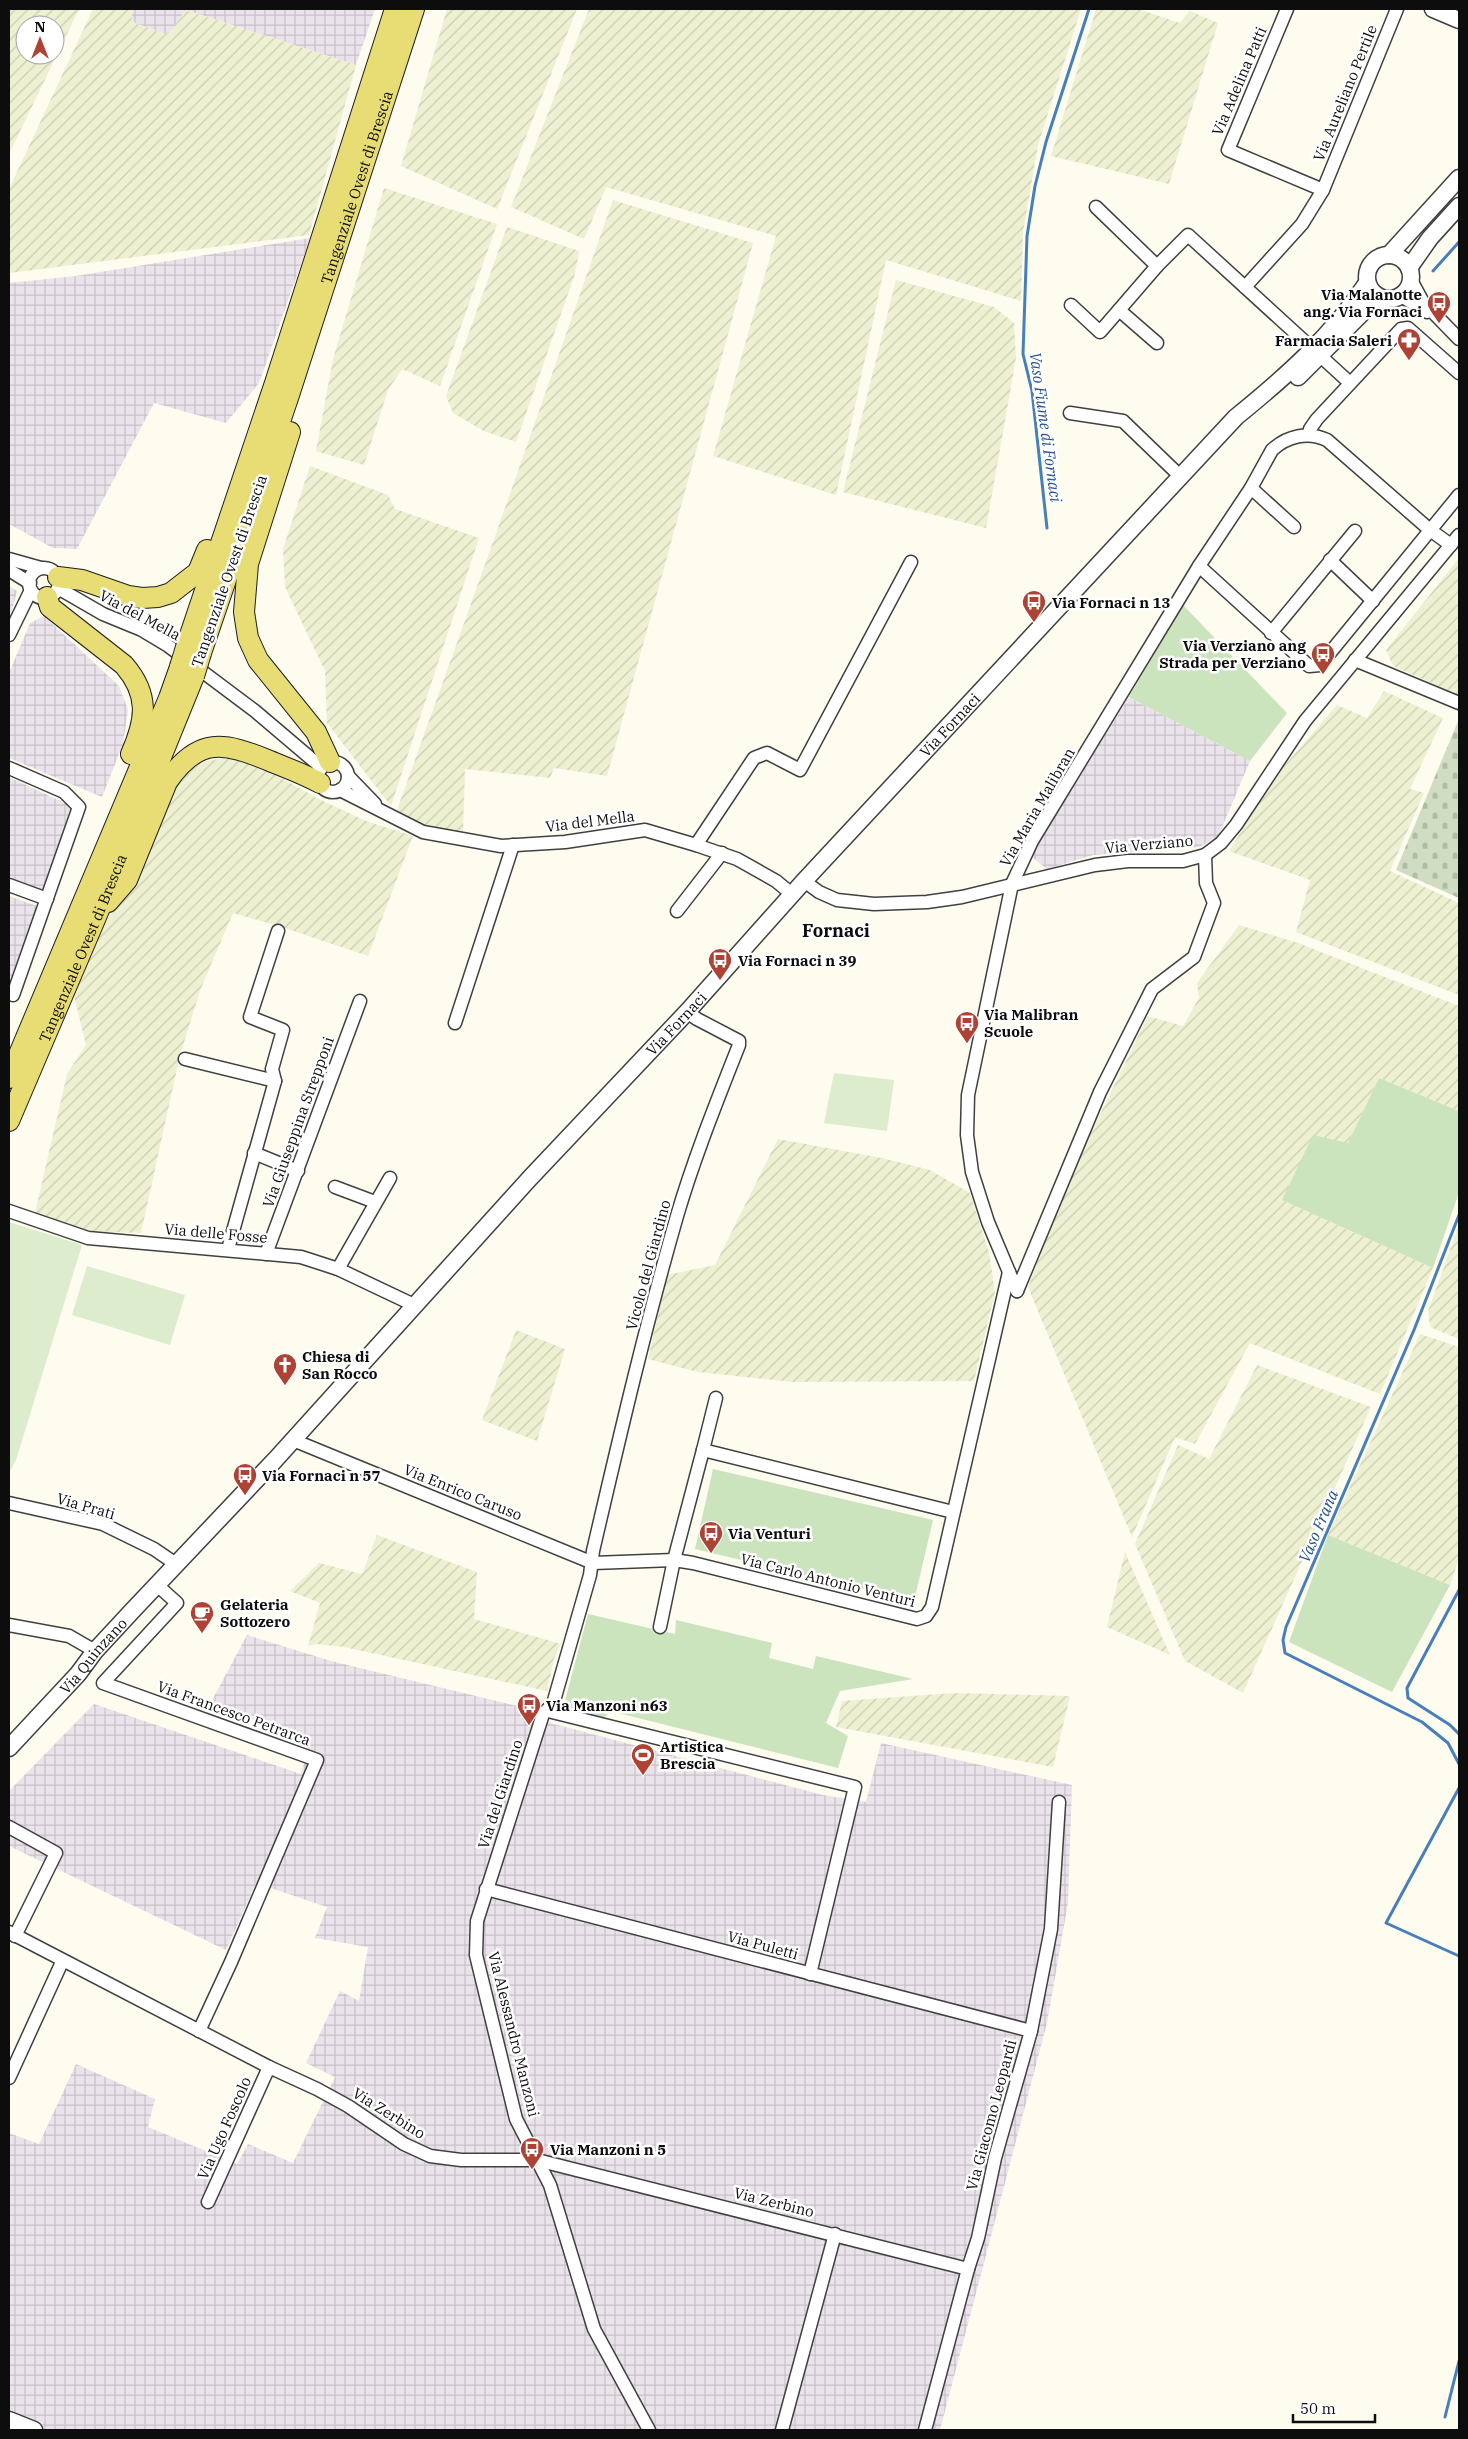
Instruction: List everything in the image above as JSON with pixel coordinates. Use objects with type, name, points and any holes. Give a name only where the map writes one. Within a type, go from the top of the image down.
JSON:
[{"type":"main road","name":"Tangenziale Ovest di Brescia","points":[[9,1121],[99,910],[187,671],[275,383],[395,9]]},
{"type":"main road","name":"Tangenziale Ovest di Brescia","points":[[194,649],[288,398],[414,9]]},
{"type":"main road","points":[[111,837],[114,794],[141,731],[142,697],[134,676],[124,665],[50,607],[44,586],[82,580],[128,596],[142,598],[171,593],[185,584],[198,572],[251,416],[258,402],[275,383]]},
{"type":"main road","points":[[99,910],[119,891],[127,880],[167,782],[176,769],[196,751],[218,746],[241,749],[307,776],[324,771],[316,732],[258,660],[248,638],[244,612],[248,564],[290,436],[292,419],[288,398]]},
{"type":"main road","name":"Tangenziale Ovest di Brescia","points":[[9,1078],[169,698],[187,671]]},
{"type":"street","name":"Via Adelina Patti","points":[[1287,9],[1228,150],[1323,190]]},
{"type":"street","name":"Via Aureliano Pertile","points":[[1323,190],[1397,9]]},
{"type":"street","points":[[1433,9],[1459,20]]},
{"type":"street","name":"Via Fornaci","points":[[1316,352],[1367,283],[1366,275],[1371,264],[1377,258],[1389,255],[1459,178]]},
{"type":"street","points":[[1245,287],[1302,224],[1323,190]]},
{"type":"street","points":[[1440,321],[1401,296],[1409,286],[1410,274],[1430,238],[1459,206]]},
{"type":"street","points":[[1096,207],[1157,266]]},
{"type":"street","points":[[1071,305],[1100,332],[1157,266],[1188,234],[1350,383]]},
{"type":"street","points":[[1389,255],[1399,257],[1410,274],[1423,302],[1459,339]]},
{"type":"street","points":[[1367,283],[1373,293],[1383,299]]},
{"type":"street","name":"Via Fornaci","points":[[176,1564],[293,1440],[530,1178],[687,1012],[804,882],[1236,417],[1316,352],[1371,304],[1383,299],[1401,296]]},
{"type":"street","points":[[1119,310],[1157,343]]},
{"type":"street","points":[[1455,540],[1430,530],[1327,440],[1309,435],[1310,429],[1317,419],[1401,329],[1408,328],[1459,373]]},
{"type":"street","points":[[1070,413],[1124,421],[1180,476]]},
{"type":"street","name":"Via Maria Malibran","points":[[1205,855],[1206,883],[1214,903],[1194,957],[1152,989],[1100,1092],[1017,1290],[988,1222],[972,1172],[967,1136],[968,1095],[1012,884],[1032,841],[1199,566],[1251,488],[1272,450],[1288,440],[1309,435]]},
{"type":"street","points":[[1251,488],[1294,527]]},
{"type":"street","points":[[1199,566],[1309,666],[1320,665],[1459,495]]},
{"type":"street","points":[[1271,633],[1355,531]]},
{"type":"street","name":"Via Verziano","points":[[804,882],[819,892],[837,900],[874,904],[927,902],[962,897],[1095,865],[1128,861],[1183,861],[1205,855],[1221,843],[1236,825],[1305,721],[1455,540]]},
{"type":"street","name":"Via del Mella","points":[[9,559],[44,586]]},
{"type":"street","points":[[1330,560],[1373,601]]},
{"type":"street","points":[[696,845],[754,758],[767,753],[800,770],[911,562]]},
{"type":"street","name":"Via del Mella","points":[[9,570],[142,630],[167,645],[248,705],[324,771],[326,790],[340,790],[423,832],[501,846],[565,842],[645,830],[722,853],[748,864],[793,895]]},
{"type":"street","points":[[11,631],[44,586]]},
{"type":"street","points":[[1355,660],[1459,703]]},
{"type":"street","name":"Via del Mella","points":[[324,771],[340,763],[348,776],[382,811]]},
{"type":"street","points":[[9,768],[64,792],[79,807],[13,995]]},
{"type":"street","points":[[340,790],[346,784],[348,776]]},
{"type":"street","points":[[455,1023],[513,845]]},
{"type":"street","points":[[677,911],[722,853]]},
{"type":"street","points":[[9,886],[47,899]]},
{"type":"street","points":[[228,1249],[275,1081],[272,1069],[283,1030],[250,1017],[278,931]]},
{"type":"street","name":"Via Giuseppina Strepponi","points":[[266,1254],[360,1001]]},
{"type":"street","name":"Vicolo del Giardino","points":[[593,1562],[592,1551],[637,1366],[677,1216],[694,1164],[740,1045],[739,1040],[687,1012]]},
{"type":"street","points":[[185,1059],[275,1081]]},
{"type":"street","points":[[254,1153],[298,1171]]},
{"type":"street","points":[[338,1269],[390,1178]]},
{"type":"street","points":[[335,1187],[375,1202]]},
{"type":"street","name":"Via delle Fosse","points":[[9,1211],[88,1238],[301,1257],[338,1269],[414,1306]]},
{"type":"street","name":"Via Carlo Antonio Venturi","points":[[593,1562],[674,1560],[693,1563],[917,1619],[926,1616],[932,1607],[1010,1272]]},
{"type":"street","points":[[660,1627],[674,1560],[716,1398]]},
{"type":"street","name":"Via Enrico Caruso","points":[[293,1440],[593,1562]]},
{"type":"street","points":[[703,1450],[953,1512]]},
{"type":"street","name":"Via Prati","points":[[9,1503],[103,1524],[154,1549],[176,1564]]},
{"type":"street","name":"Via del Giardino","points":[[486,1889],[543,1714],[548,1711],[552,1704],[593,1562]]},
{"type":"street","name":"Via Quinzano","points":[[9,1748],[78,1674],[95,1651],[176,1564]]},
{"type":"street","name":"Via Francesco Petrarca","points":[[156,1585],[177,1603],[103,1683],[317,1760],[232,1962],[199,2031]]},
{"type":"street","points":[[9,1625],[69,1636],[95,1651]]},
{"type":"street","points":[[548,1711],[855,1787],[810,1974]]},
{"type":"street","name":"Via Giacomo Leopardi","points":[[925,2430],[978,2238],[995,2158],[1031,2031],[1051,1929],[1059,1802]]},
{"type":"street","name":"Via Zerbino","points":[[9,1827],[56,1853],[12,1934],[62,1962],[269,2067],[304,2082],[348,2106],[404,2144],[430,2156],[461,2160],[537,2160],[968,2269]]},
{"type":"street","name":"Via Puletti","points":[[486,1889],[1031,2031]]},
{"type":"street","name":"Via Alessandro Manzoni","points":[[486,1889],[477,1921],[476,1955],[516,2119],[550,2185],[594,2329],[649,2430]]},
{"type":"street","points":[[9,2078],[62,1962]]},
{"type":"street","name":"Via Ugo Foscolo","points":[[208,2202],[269,2067]]},
{"type":"street","points":[[782,2430],[835,2234]]},
{"type":"street","points":[[9,2420],[27,2428]]},
{"type":"shaded area","points":[[133,9],[375,9],[356,65],[186,10],[172,30],[165,34],[135,23],[131,18]]},
{"type":"shaded area","points":[[310,238],[259,383],[226,423],[154,403],[77,549],[53,548],[9,524],[9,283],[76,276]]},
{"type":"shaded area","points":[[9,586],[17,591],[9,622]]},
{"type":"shaded area","points":[[44,616],[119,686],[128,710],[123,744],[102,797],[9,758],[9,673],[30,623]]},
{"type":"shaded area","points":[[1129,697],[1250,761],[1218,837],[1199,847],[1093,855],[1047,869],[1029,855]]},
{"type":"shaded area","points":[[9,777],[71,806],[44,891],[9,878]]},
{"type":"shaded area","points":[[9,896],[40,907],[9,1004]]},
{"type":"shaded area","points":[[247,1635],[331,1661],[521,1707],[554,1724],[823,1795],[866,1802],[881,1743],[1072,1785],[1068,1903],[1047,2023],[940,2430],[9,2430],[9,2133],[39,2144],[76,2064],[155,2099],[148,2127],[237,2164],[248,2144],[293,2163],[335,2077],[306,2063],[340,1991],[359,2001],[368,1947],[315,1938],[327,1907],[256,1883],[226,1950],[9,1846],[9,1791],[94,1704],[301,1774],[310,1741],[210,1704]]},
{"type":"green space","points":[[9,9],[79,9],[65,38],[65,15],[15,15],[15,65],[52,65],[9,154]]},
{"type":"green space","points":[[93,9],[133,9],[131,17],[135,23],[165,34],[172,30],[185,10],[356,65],[309,235],[9,273],[9,189]]},
{"type":"green space","points":[[447,9],[577,9],[497,209],[401,166]]},
{"type":"green space","points":[[589,9],[1081,9],[1038,145],[1023,232],[1021,301],[886,260],[836,495],[713,456],[776,236],[606,187],[584,239],[511,207]]},
{"type":"green space","points":[[1096,9],[1138,9],[1180,23],[1190,11],[1218,23],[1169,184],[1051,156]]},
{"type":"green space","points":[[384,188],[497,224],[440,386],[402,369],[388,390],[364,465],[316,451],[333,359]]},
{"type":"green space","points":[[613,200],[753,243],[607,776],[554,768],[550,778],[465,769],[463,832],[419,826],[397,810]]},
{"type":"green space","points":[[507,227],[579,251],[575,274],[516,442],[484,431],[453,413],[446,396]]},
{"type":"green space","points":[[896,280],[994,307],[1014,323],[1016,358],[986,528],[843,492]]},
{"type":"green space","points":[[310,466],[388,495],[395,509],[479,538],[391,806],[327,723],[325,671],[285,587],[283,549]]},
{"type":"green space","points":[[1459,558],[1459,695],[1393,666],[1386,650]]},
{"type":"green space","points":[[1183,605],[1287,713],[1250,761],[1129,697]]},
{"type":"green space","points":[[1384,691],[1443,718],[1410,789],[1424,793],[1390,871],[1459,903],[1459,995],[1296,932],[1310,880],[1229,851],[1277,774],[1337,705],[1367,718]]},
{"type":"green space","points":[[1459,719],[1459,898],[1396,870]]},
{"type":"green space","points":[[235,759],[265,769],[321,800],[366,821],[413,836],[368,956],[233,913],[201,988],[180,1055],[141,1233],[84,1231],[35,1213],[67,1074],[86,1045],[74,996],[101,928],[133,887],[182,773],[199,762]]},
{"type":"green space","points":[[1239,925],[1298,943],[1459,1006],[1459,1111],[1379,1078],[1348,1143],[1282,1200],[1433,1268],[1380,1394],[1250,1343],[1195,1444],[1175,1437],[1132,1537],[1028,1287],[1082,1143],[1094,1127],[1148,1016],[1183,1026],[1199,998],[1197,983]]},
{"type":"green space","points":[[834,1073],[894,1080],[887,1131],[824,1123]]},
{"type":"green space","points":[[1379,1078],[1459,1111],[1459,1192],[1433,1268],[1282,1200],[1313,1135],[1348,1143]]},
{"type":"green space","points":[[778,1139],[882,1158],[930,1170],[970,1193],[989,1252],[995,1292],[974,1381],[793,1382],[698,1372],[648,1359],[667,1275],[715,1265]]},
{"type":"green space","points":[[9,1222],[82,1245],[16,1460],[10,1471]]},
{"type":"green space","points":[[1459,1225],[1459,1339],[1430,1327],[1428,1311]]},
{"type":"green space","points":[[87,1266],[185,1295],[170,1345],[72,1315]]},
{"type":"green space","points":[[516,1330],[565,1349],[537,1441],[482,1420]]},
{"type":"green space","points":[[1420,1334],[1459,1347],[1459,1558],[1450,1585],[1328,1535]]},
{"type":"green space","points":[[1257,1365],[1371,1407],[1243,1693],[1185,1661],[1135,1544],[1178,1445],[1209,1459]]},
{"type":"green space","points":[[713,1469],[933,1520],[914,1601],[695,1549]]},
{"type":"green space","points":[[377,1535],[477,1572],[474,1619],[561,1644],[554,1659],[547,1691],[344,1647],[316,1644],[308,1646],[320,1603],[290,1591],[319,1563],[362,1574]]},
{"type":"green space","points":[[1328,1535],[1450,1585],[1392,1692],[1289,1642]]},
{"type":"green space","points":[[1125,1552],[1170,1655],[1107,1627]]},
{"type":"green space","points":[[588,1614],[675,1634],[676,1620],[772,1643],[769,1658],[813,1669],[816,1656],[913,1679],[840,1691],[826,1723],[848,1736],[838,1768],[610,1711],[602,1720],[563,1708]]},
{"type":"green space","points":[[954,1693],[1070,1696],[1053,1767],[836,1727],[842,1701]]},
{"type":"waterway","name":"Vaso Fiume di Fornaci","points":[[1047,528],[1032,391],[1023,354],[1027,236],[1035,186],[1046,142],[1089,9]]},
{"type":"waterway","points":[[1433,271],[1459,242]]},
{"type":"waterway","name":"Vaso Frana","points":[[1459,1215],[1414,1330],[1286,1627],[1283,1640],[1285,1653],[1422,1722],[1448,1743],[1459,1764]]},
{"type":"waterway","name":"Vaso Frana","points":[[1459,1590],[1407,1688],[1408,1698],[1450,1725],[1459,1734]]},
{"type":"waterway","name":"Vaso Frana","points":[[1459,1788],[1386,1923],[1459,1956]]},
{"type":"waterway","name":"Vaso Frana","points":[[1445,2417],[1459,2361]]},
{"type":"place","name":"Via Malanotte ang. Via Fornaci","points":[[1439,324]]},
{"type":"place","name":"Farmacia Saleri","points":[[1409,361]]},
{"type":"place","name":"Via Fornaci n 13","points":[[1034,623]]},
{"type":"place","name":"Via Verziano ang Strada per Verziano","points":[[1323,675]]},
{"type":"place","name":"Via Fornaci n 39","points":[[720,981]]},
{"type":"place","name":"Via Malibran Scuole","points":[[967,1044]]},
{"type":"place","name":"Chiesa di San Rocco","points":[[285,1386]]},
{"type":"place","name":"Via Fornaci n 57","points":[[245,1496]]},
{"type":"place","name":"Via Venturi","points":[[711,1554]]},
{"type":"place","name":"Gelateria Sottozero","points":[[202,1634]]},
{"type":"place","name":"Via Manzoni n63","points":[[529,1726]]},
{"type":"place","name":"Artistica Brescia","points":[[643,1776]]},
{"type":"place","name":"Via Manzoni n 5","points":[[532,2170]]},
{"type":"district","name":"Fornaci","points":[[836,930]]}]
